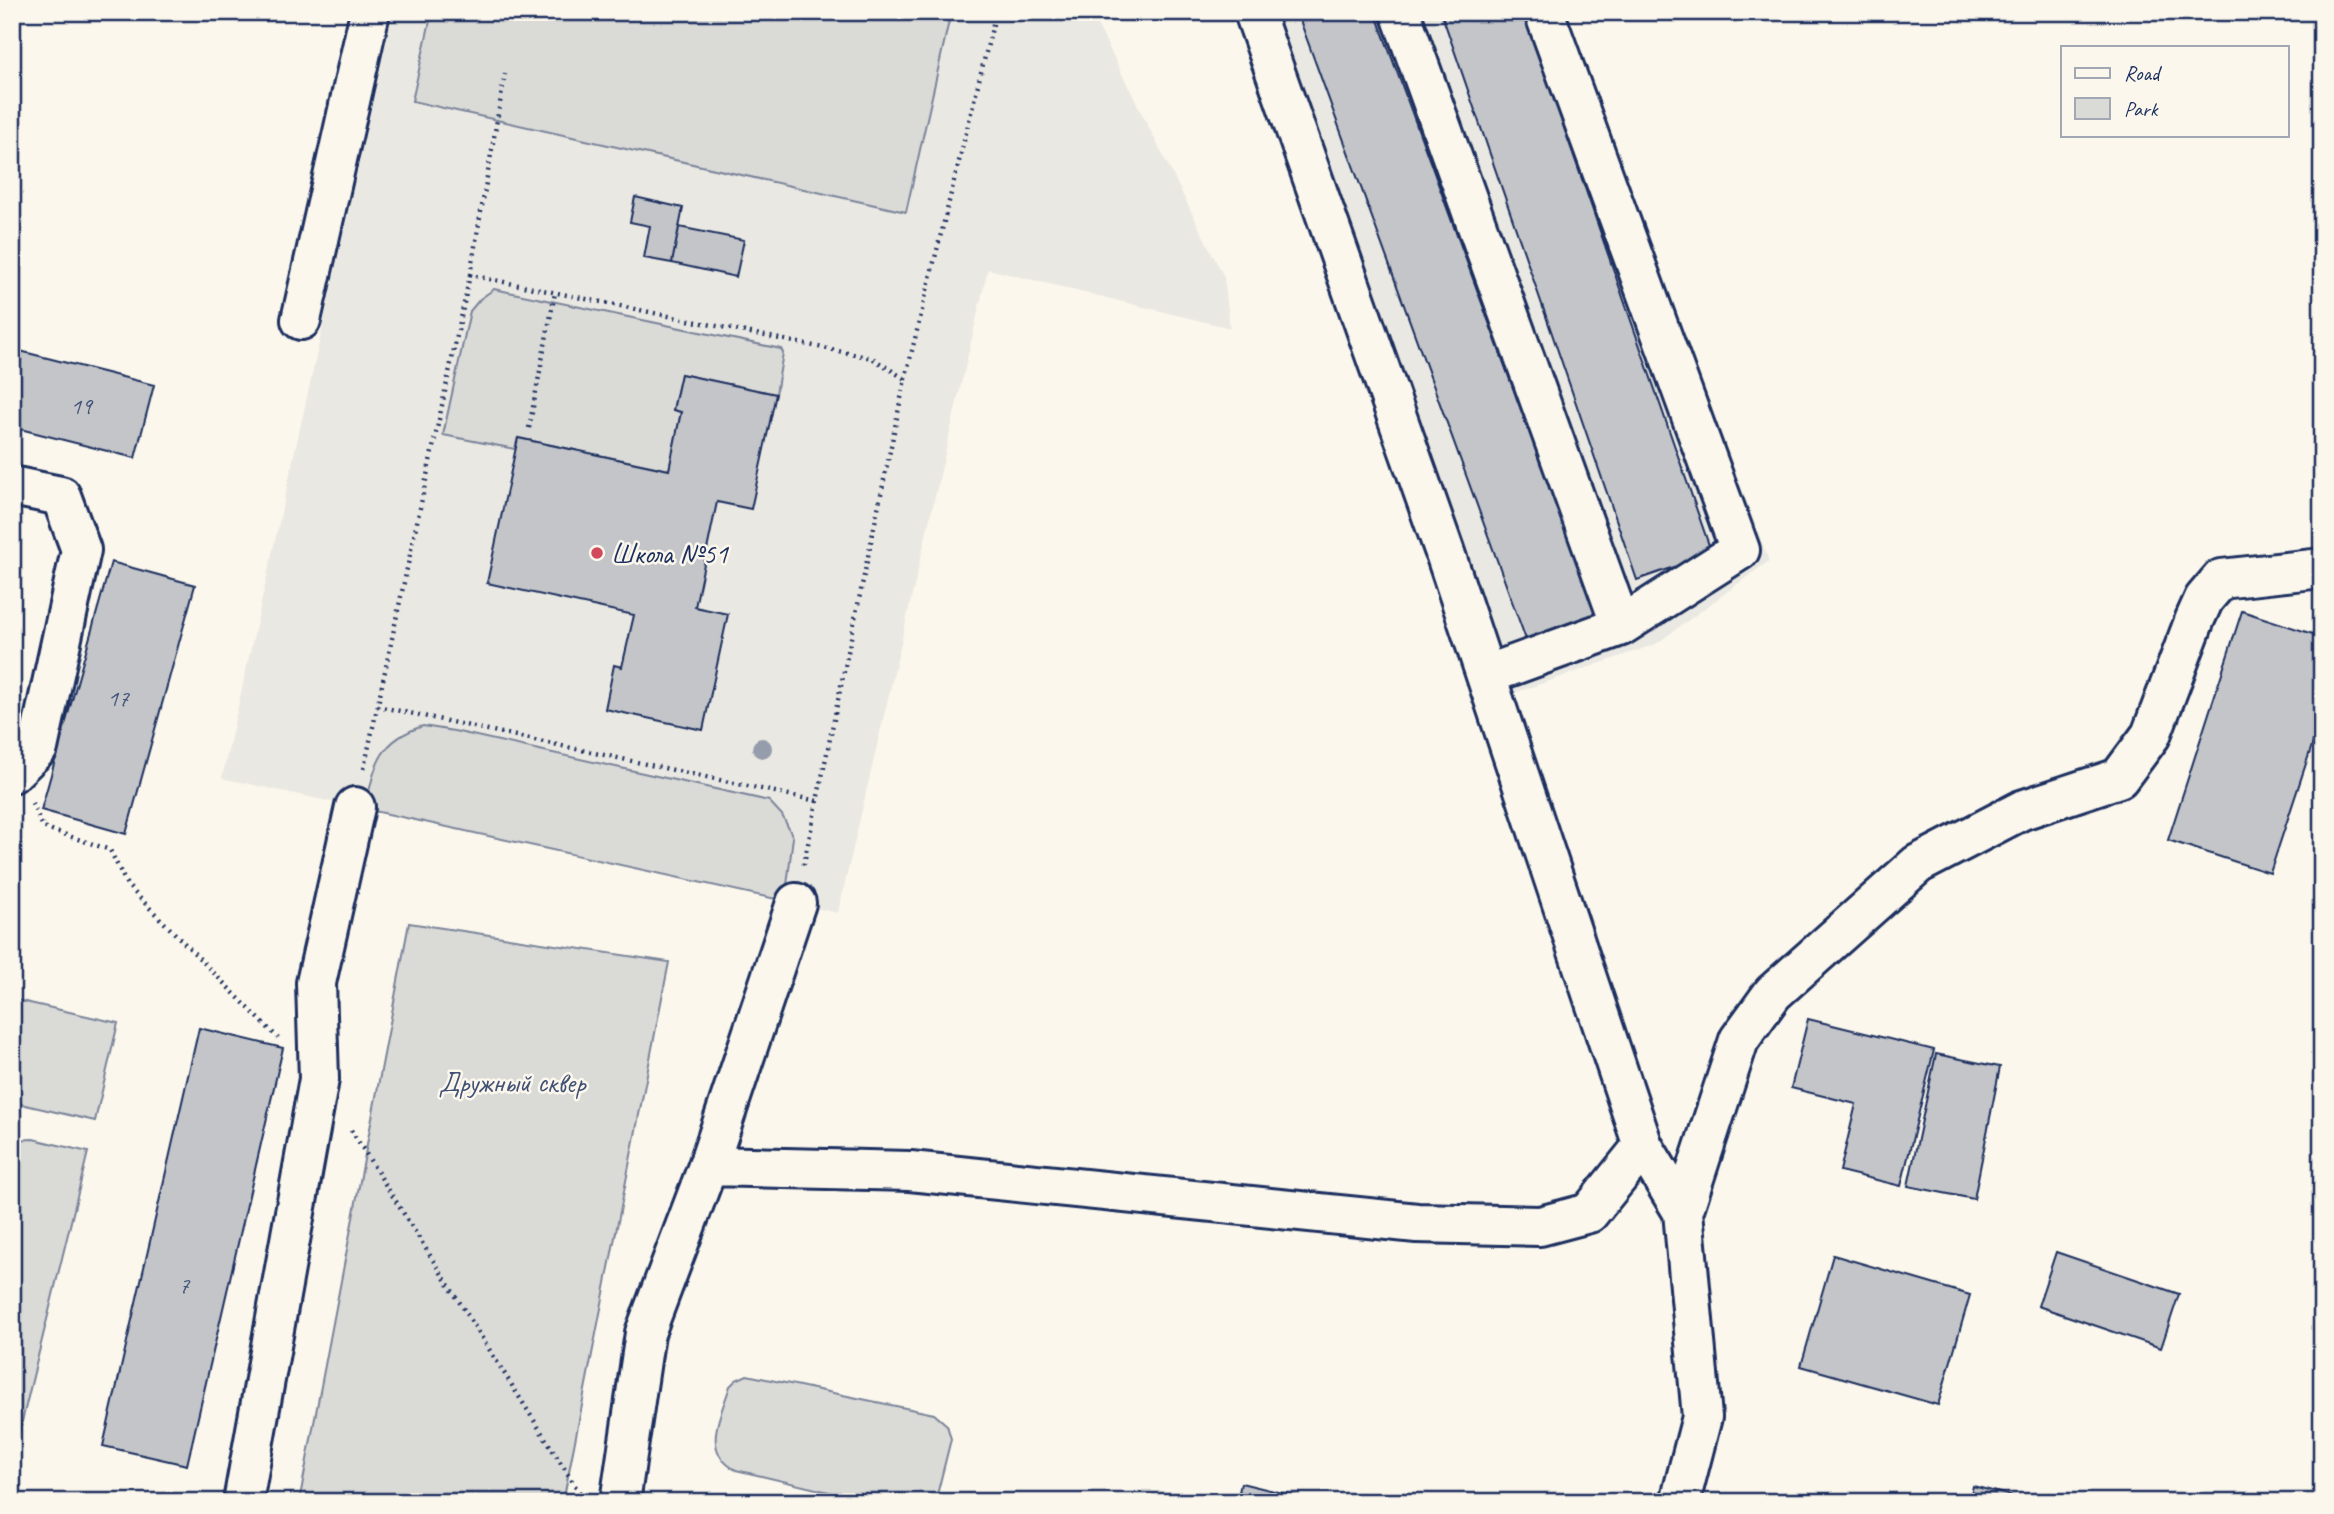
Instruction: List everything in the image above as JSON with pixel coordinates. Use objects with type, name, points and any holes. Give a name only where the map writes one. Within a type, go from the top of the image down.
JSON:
[{"type":"street","points":[[301,320],[370,12]]},
{"type":"street","points":[[1254,12],[1444,550],[1643,1146],[1683,1212]]},
{"type":"street","points":[[1400,12],[1620,626]]},
{"type":"street","points":[[1486,675],[1620,626],[1740,550],[1544,12]]},
{"type":"street","points":[[12,486],[61,496],[81,550],[38,748],[14,771]]},
{"type":"street","points":[[1680,1502],[1702,1417],[1683,1212],[1739,1040],[1773,993],[1918,864],[2022,810],[2119,778],[2151,735],[2195,619],[2204,599],[2221,579],[2322,568]]},
{"type":"street","points":[[243,1502],[319,1079],[316,983],[355,807]]},
{"type":"street","points":[[620,1502],[645,1334],[708,1166],[796,903]]},
{"type":"street","points":[[708,1166],[910,1171],[1417,1223],[1540,1226],[1589,1213],[1643,1146]]},
{"type":"path","points":[[796,903],[905,379],[996,12]]},
{"type":"path","points":[[355,807],[470,275],[505,74]]},
{"type":"path","points":[[470,275],[872,358],[905,379]]},
{"type":"path","points":[[529,428],[555,293]]},
{"type":"path","points":[[377,706],[817,801]]},
{"type":"path","points":[[14,771],[43,827],[110,850],[127,885],[319,1079],[586,1502]]},
{"type":"shaded area","name":"Школа №51","points":[[393,12],[1091,12],[1224,277],[1230,328],[988,269],[838,913],[222,778]]},
{"type":"shaded area","points":[[1270,12],[1562,12],[1769,561],[1656,644],[1512,694]]},
{"type":"green space","points":[[432,12],[951,12],[906,212],[412,101]]},
{"type":"green space","points":[[494,289],[781,349],[783,353],[776,394],[681,374],[673,410],[681,412],[669,470],[518,438],[515,449],[443,435],[470,311]]},
{"type":"green space","points":[[423,726],[769,801],[782,815],[793,837],[785,901],[365,809],[380,757],[396,739]]},
{"type":"green space","name":"Дружный сквер","points":[[409,923],[669,962],[563,1502],[299,1502]]},
{"type":"green space","points":[[12,999],[118,1023],[95,1121],[12,1102]]},
{"type":"green space","points":[[33,1139],[88,1152],[16,1446],[12,1445],[12,1140]]},
{"type":"green space","points":[[747,1375],[934,1414],[947,1425],[951,1439],[936,1499],[933,1502],[871,1502],[736,1470],[725,1462],[719,1453],[716,1432],[730,1386]]},
{"type":"building","points":[[1297,12],[1375,12],[1598,619],[1528,645]]},
{"type":"building","points":[[1441,12],[1524,12],[1712,554],[1637,580]]},
{"type":"building","points":[[635,197],[683,208],[672,263],[644,258],[650,226],[630,222]]},
{"type":"building","points":[[679,227],[744,240],[736,277],[672,263]]},
{"type":"building","points":[[12,349],[154,385],[135,458],[12,427]]},
{"type":"building","points":[[681,374],[776,394],[751,509],[717,502],[695,607],[728,614],[703,730],[605,709],[614,665],[622,667],[634,615],[487,583],[518,438],[669,470],[681,412],[673,410]]},
{"type":"building","points":[[111,562],[195,585],[126,834],[41,810]]},
{"type":"building","points":[[2242,611],[2322,637],[2322,715],[2270,873],[2168,840]]},
{"type":"building","points":[[1808,1019],[1934,1050],[1901,1186],[1840,1171],[1856,1104],[1791,1088]]},
{"type":"building","points":[[199,1028],[283,1048],[187,1465],[103,1446]]},
{"type":"building","points":[[1936,1054],[2000,1067],[1974,1199],[1908,1186]]},
{"type":"building","points":[[2056,1252],[2179,1294],[2161,1348],[2038,1306]]},
{"type":"building","points":[[1833,1255],[1970,1295],[1938,1405],[1801,1366]]},
{"type":"building","points":[[1241,1483],[1319,1502],[1237,1502]]},
{"type":"building","points":[[1973,1486],[2027,1500],[2027,1502],[1969,1502]]},
{"type":"place","name":"Школа №51","points":[[597,553]]}]
